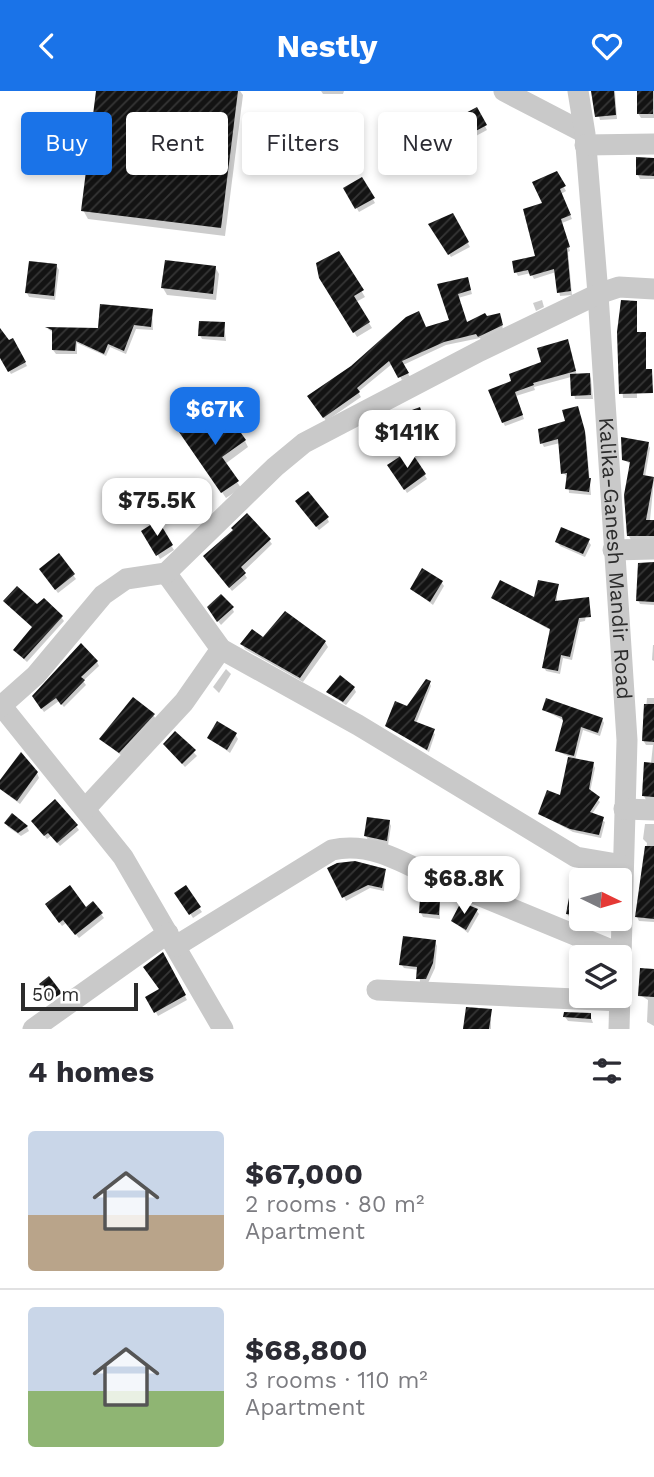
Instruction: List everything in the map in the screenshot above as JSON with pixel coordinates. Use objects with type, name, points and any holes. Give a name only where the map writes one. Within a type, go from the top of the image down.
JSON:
[{"type":"street","points":[[504,91],[584,138],[654,144]]},
{"type":"street","name":"Kalika-Ganesh Mandir Road","points":[[578,91],[598,294],[627,740],[621,945]]},
{"type":"street","points":[[223,1029],[122,857],[0,705],[36,675],[103,595],[126,579],[166,573],[275,467],[304,443],[480,351],[598,294],[619,287],[654,289]]},
{"type":"street","points":[[614,550],[654,549]]},
{"type":"street","points":[[166,573],[221,649],[358,725],[565,851],[587,861],[623,865]]},
{"type":"street","points":[[85,809],[184,702],[221,649]]},
{"type":"street","points":[[624,809],[654,810]]},
{"type":"street","points":[[33,1029],[172,939],[332,850],[347,846],[396,857],[425,873],[599,945]]},
{"type":"street","points":[[377,990],[569,999]]},
{"type":"street","name":"Kalika-Ganesh Mandir Road","points":[[619,1029],[620,1008]]},
{"type":"building","points":[[96,91],[238,91],[228,172],[228,112],[126,112],[126,175],[228,175],[221,228],[81,211],[86,175],[112,175],[112,112],[93,112]]},
{"type":"building","points":[[591,91],[614,91],[616,115],[595,117]]},
{"type":"building","points":[[637,91],[653,91],[653,114],[637,114]]},
{"type":"building","points":[[477,107],[487,125],[477,130],[477,112],[468,112]]},
{"type":"building","points":[[636,157],[654,158],[654,176],[636,175]]},
{"type":"building","points":[[557,171],[566,186],[560,189],[571,215],[561,219],[570,247],[567,248],[571,291],[557,293],[554,269],[530,276],[528,270],[514,273],[512,261],[535,256],[523,209],[542,203],[532,182]]},
{"type":"building","points":[[362,177],[375,198],[355,209],[343,188]]},
{"type":"building","points":[[453,213],[469,242],[448,255],[428,224]]},
{"type":"building","points":[[339,251],[364,290],[354,296],[370,322],[353,333],[319,278],[316,263]]},
{"type":"building","points":[[165,260],[216,266],[213,294],[161,288]]},
{"type":"building","points":[[29,261],[57,264],[54,296],[25,293]]},
{"type":"building","points":[[468,277],[471,290],[458,294],[467,322],[485,313],[487,316],[500,313],[503,325],[478,337],[476,334],[444,342],[402,361],[409,373],[398,378],[389,361],[357,388],[360,392],[323,418],[307,396],[351,366],[406,317],[419,311],[426,327],[449,320],[437,284]]},
{"type":"building","points":[[621,300],[637,301],[637,332],[646,332],[646,369],[652,369],[653,393],[619,394],[617,332]]},
{"type":"building","points":[[100,304],[153,309],[151,327],[134,325],[124,351],[108,344],[104,354],[76,341],[75,351],[52,350],[52,330],[45,327],[98,328]]},
{"type":"building","points":[[199,321],[225,322],[224,337],[198,336]]},
{"type":"building","points":[[0,328],[9,340],[13,338],[26,362],[8,372],[0,358]]},
{"type":"building","points":[[568,339],[576,371],[533,383],[534,385],[515,392],[523,415],[502,423],[488,390],[511,381],[509,374],[541,362],[537,348]]},
{"type":"building","points":[[590,373],[591,395],[571,396],[570,374]]},
{"type":"building","points":[[578,406],[585,431],[591,478],[589,492],[565,489],[567,473],[561,474],[558,439],[540,444],[538,429],[565,421],[562,410]]},
{"type":"building","points":[[420,407],[425,423],[402,431],[396,416]]},
{"type":"building","points":[[224,409],[246,440],[222,457],[239,481],[221,493],[179,432],[196,420],[201,426]]},
{"type":"building","points":[[621,437],[649,442],[643,475],[654,477],[646,520],[654,520],[654,536],[627,536],[624,495],[630,462],[622,460]]},
{"type":"building","points":[[410,450],[426,474],[404,490],[387,465]]},
{"type":"building","points":[[124,484],[139,494],[129,510],[114,500]]},
{"type":"building","points":[[308,491],[329,517],[316,527],[295,501]]},
{"type":"building","points":[[247,513],[271,539],[241,567],[246,573],[229,588],[203,556],[233,530],[231,528]]},
{"type":"building","points":[[158,520],[173,545],[156,556],[141,531]]},
{"type":"building","points":[[561,527],[590,539],[583,554],[555,542]]},
{"type":"building","points":[[59,553],[75,574],[55,590],[39,569]]},
{"type":"building","points":[[654,562],[654,602],[636,601],[638,563]]},
{"type":"building","points":[[422,568],[443,581],[430,602],[410,589]]},
{"type":"building","points":[[500,580],[534,597],[538,580],[559,584],[555,601],[589,597],[591,617],[579,618],[570,657],[561,655],[558,671],[542,668],[550,629],[491,598]]},
{"type":"building","points":[[17,586],[37,604],[44,598],[63,616],[24,659],[13,650],[32,627],[3,601]]},
{"type":"building","points":[[221,594],[234,607],[217,622],[207,607]]},
{"type":"building","points":[[285,611],[326,641],[300,678],[240,644],[252,629],[263,637]]},
{"type":"building","points":[[81,643],[98,661],[81,677],[85,680],[61,705],[56,698],[41,709],[32,696]]},
{"type":"building","points":[[340,675],[355,687],[343,702],[326,692]]},
{"type":"building","points":[[426,679],[431,681],[414,721],[435,729],[427,750],[385,726],[395,701],[407,706]]},
{"type":"building","points":[[133,697],[155,714],[119,753],[99,739]]},
{"type":"building","points":[[546,698],[603,718],[598,733],[581,727],[574,756],[555,751],[563,721],[562,717],[542,710]]},
{"type":"building","points":[[644,704],[654,704],[654,742],[642,741]]},
{"type":"building","points":[[217,721],[237,733],[227,750],[207,738]]},
{"type":"building","points":[[175,731],[196,750],[182,764],[163,744]]},
{"type":"building","points":[[21,752],[38,772],[17,801],[0,789],[0,780]]},
{"type":"building","points":[[568,757],[594,762],[589,789],[600,797],[590,812],[604,817],[599,835],[570,829],[538,814],[547,790],[560,795]]},
{"type":"building","points":[[644,762],[654,763],[654,797],[642,796]]},
{"type":"building","points":[[55,799],[78,825],[57,843],[48,833],[44,836],[31,821]]},
{"type":"building","points":[[12,813],[28,826],[18,833],[4,823]]},
{"type":"building","points":[[367,817],[390,820],[387,841],[364,836]]},
{"type":"building","points":[[645,846],[654,846],[654,919],[635,917]]},
{"type":"building","points":[[355,861],[386,869],[382,888],[368,885],[342,898],[327,868],[337,863]]},
{"type":"building","points":[[70,885],[86,907],[93,901],[103,913],[75,935],[63,920],[59,923],[45,904]]},
{"type":"building","points":[[186,885],[201,907],[189,915],[174,893]]},
{"type":"building","points":[[420,898],[440,900],[439,915],[419,913]]},
{"type":"building","points":[[461,902],[478,909],[466,930],[451,921]]},
{"type":"building","points":[[403,936],[436,940],[433,963],[426,979],[416,979],[417,967],[399,965]]},
{"type":"building","points":[[163,952],[186,995],[154,1013],[145,997],[159,989],[143,967]]},
{"type":"building","points":[[640,968],[654,969],[654,997],[638,996]]},
{"type":"building","points":[[49,976],[62,993],[51,1000],[39,984]]},
{"type":"building","points":[[466,1007],[492,1009],[489,1029],[463,1029]]},
{"type":"building","points":[[564,1012],[591,1013],[591,1019],[563,1017]]}]
